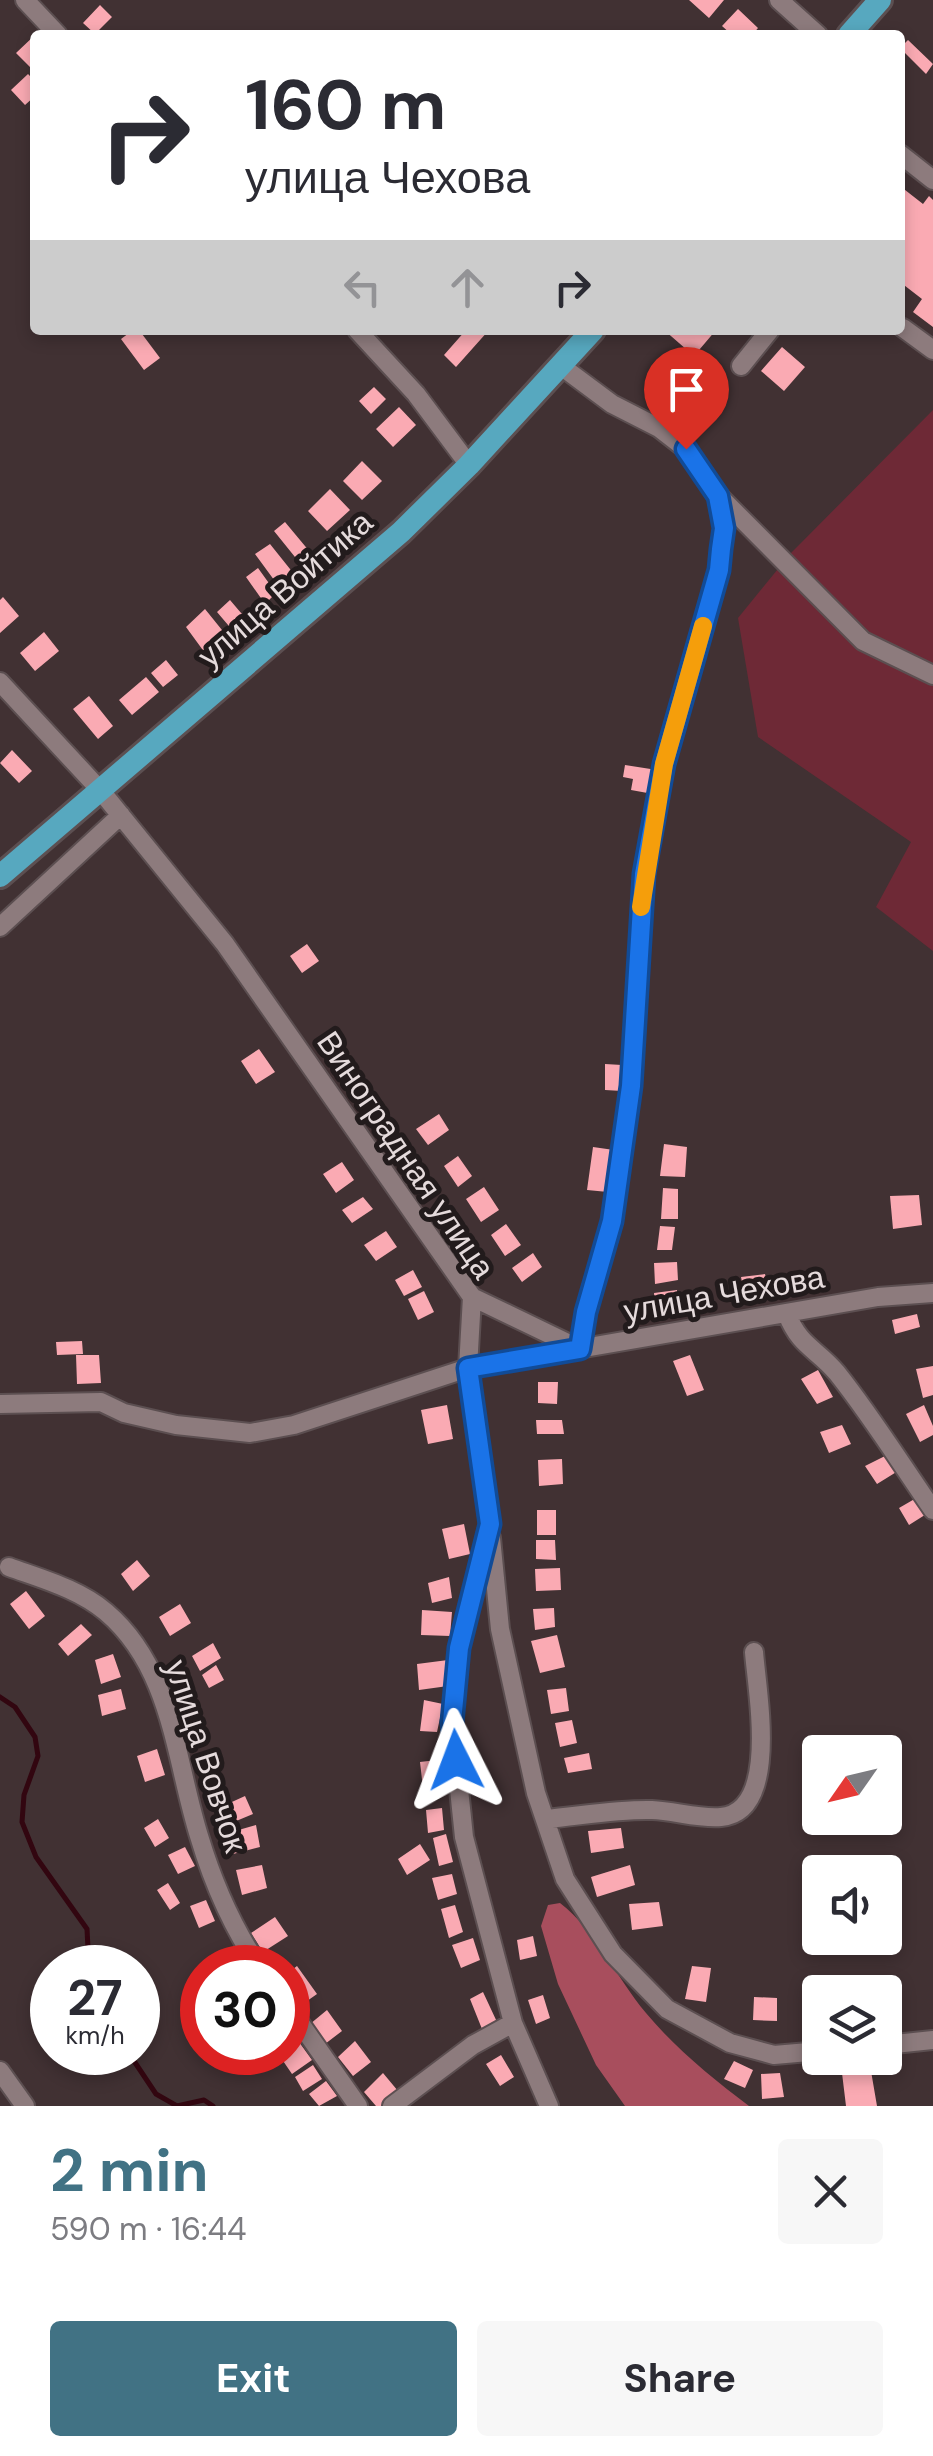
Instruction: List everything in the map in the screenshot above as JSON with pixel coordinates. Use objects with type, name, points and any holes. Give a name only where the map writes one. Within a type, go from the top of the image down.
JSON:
[{"type":"main road","points":[[854,30],[880,0]]},
{"type":"main road","name":"улица Войтика","points":[[0,876],[363,566],[468,465],[588,335]]},
{"type":"street","points":[[24,0],[53,30]]},
{"type":"street","points":[[778,0],[812,30]]},
{"type":"street","points":[[905,158],[933,180]]},
{"type":"street","points":[[905,329],[933,350]]},
{"type":"street","points":[[363,335],[416,394],[468,465]]},
{"type":"street","points":[[741,366],[766,335]]},
{"type":"street","points":[[561,366],[612,404],[659,428],[686,449],[718,496],[864,641],[933,675]]},
{"type":"street","points":[[472,1297],[580,1349],[586,1312],[612,1221],[631,1086],[644,874],[664,764],[719,570],[724,528],[718,496]]},
{"type":"street","name":"Виноградная улица","points":[[0,682],[101,791],[225,944],[472,1297],[468,1368],[490,1524],[459,1648],[452,1722],[464,1837],[513,2022],[549,2106]]},
{"type":"street","points":[[0,927],[121,815]]},
{"type":"street","name":"улица Чехова","points":[[0,1404],[102,1402],[124,1413],[176,1425],[250,1433],[294,1425],[468,1368],[878,1296],[933,1294]]},
{"type":"street","points":[[786,1314],[795,1335],[833,1368],[888,1439],[933,1510]]},
{"type":"street","points":[[490,1524],[500,1629],[545,1819],[565,1879],[613,1954],[667,2009],[730,2043],[774,2055],[802,2053]]},
{"type":"street","name":"улица Вовчок","points":[[9,1567],[80,1594],[107,1612],[136,1644],[151,1669],[172,1726],[198,1835],[228,1915],[246,1945]]},
{"type":"street","points":[[545,1819],[650,1810],[721,1817],[740,1812],[752,1800],[761,1744],[754,1652]]},
{"type":"street","points":[[392,2106],[473,2046],[513,2022]]},
{"type":"street","points":[[310,2037],[358,2106]]},
{"type":"street","points":[[902,2043],[933,2040]]},
{"type":"street","points":[[0,2071],[25,2106]]},
{"type":"shaded area","points":[[933,410],[933,951],[876,907],[911,842],[758,737],[738,618],[791,553]]},
{"type":"shaded area","points":[[560,1903],[585,1927],[657,2026],[749,2106],[625,2106],[596,2065],[558,1984],[541,1926],[548,1905]]},
{"type":"building","points":[[689,0],[724,0],[709,18]]},
{"type":"building","points":[[100,5],[112,17],[99,30],[91,30],[83,23]]},
{"type":"building","points":[[738,9],[758,28],[726,30],[722,26]]},
{"type":"building","points":[[30,40],[30,67],[16,53]]},
{"type":"building","points":[[908,40],[933,64],[926,74],[905,53]]},
{"type":"building","points":[[30,76],[30,100],[25,105],[11,90]]},
{"type":"building","points":[[905,190],[923,204],[929,196],[933,200],[933,327],[913,312],[922,299],[905,286]]},
{"type":"building","points":[[143,335],[160,358],[144,370],[121,339]]},
{"type":"building","points":[[462,335],[485,335],[456,367],[444,355]]},
{"type":"building","points":[[670,335],[712,335],[694,356]]},
{"type":"building","points":[[782,347],[805,367],[784,391],[761,371]]},
{"type":"building","points":[[698,357],[725,381],[715,392],[688,368]]},
{"type":"building","points":[[374,387],[386,399],[371,414],[359,401]]},
{"type":"building","points":[[399,407],[416,425],[393,447],[376,429]]},
{"type":"building","points":[[362,461],[382,481],[362,500],[343,481]]},
{"type":"building","points":[[330,489],[350,510],[327,531],[308,511]]},
{"type":"building","points":[[285,522],[310,552],[299,562],[274,531]]},
{"type":"building","points":[[270,544],[294,574],[277,584],[255,554]]},
{"type":"building","points":[[258,568],[276,593],[265,604],[246,577]]},
{"type":"building","points":[[3,597],[19,616],[0,633],[0,600]]},
{"type":"building","points":[[230,600],[247,620],[234,632],[217,612]]},
{"type":"building","points":[[205,609],[226,635],[205,653],[186,627]]},
{"type":"building","points":[[44,632],[59,651],[35,671],[20,653]]},
{"type":"building","points":[[166,660],[178,675],[163,687],[151,673]]},
{"type":"building","points":[[146,677],[159,692],[132,715],[119,700]]},
{"type":"building","points":[[89,696],[113,726],[98,739],[73,709]]},
{"type":"building","points":[[12,750],[32,771],[19,783],[0,763]]},
{"type":"building","points":[[625,765],[657,770],[653,794],[631,790],[633,779],[623,777]]},
{"type":"building","points":[[307,944],[319,961],[302,973],[290,956]]},
{"type":"building","points":[[259,1049],[275,1072],[256,1084],[241,1061]]},
{"type":"building","points":[[605,1064],[622,1065],[622,1091],[605,1090]]},
{"type":"building","points":[[439,1114],[449,1130],[428,1145],[416,1129]]},
{"type":"building","points":[[664,1144],[687,1147],[685,1177],[660,1176]]},
{"type":"building","points":[[593,1147],[614,1150],[608,1192],[587,1190]]},
{"type":"building","points":[[458,1156],[472,1176],[458,1187],[444,1166]]},
{"type":"building","points":[[342,1162],[354,1180],[336,1193],[323,1174]]},
{"type":"building","points":[[484,1187],[499,1210],[481,1222],[466,1199]]},
{"type":"building","points":[[663,1188],[678,1189],[678,1219],[661,1219]]},
{"type":"building","points":[[919,1195],[922,1225],[893,1229],[890,1196]]},
{"type":"building","points":[[363,1197],[373,1209],[352,1223],[342,1210]]},
{"type":"building","points":[[506,1224],[521,1245],[505,1256],[491,1235]]},
{"type":"building","points":[[660,1226],[675,1227],[672,1250],[657,1250]]},
{"type":"building","points":[[386,1231],[397,1247],[376,1261],[364,1245]]},
{"type":"building","points":[[533,1253],[542,1267],[522,1282],[512,1268]]},
{"type":"building","points":[[677,1262],[678,1280],[655,1284],[654,1263]]},
{"type":"building","points":[[413,1270],[422,1287],[404,1296],[395,1280]]},
{"type":"building","points":[[765,1274],[770,1298],[746,1302],[741,1277]]},
{"type":"building","points":[[677,1290],[678,1313],[656,1317],[654,1293]]},
{"type":"building","points":[[424,1291],[434,1312],[418,1320],[408,1299]]},
{"type":"building","points":[[917,1314],[920,1327],[895,1334],[892,1320]]},
{"type":"building","points":[[82,1341],[83,1354],[57,1355],[56,1342]]},
{"type":"building","points":[[76,1355],[99,1355],[101,1383],[77,1384]]},
{"type":"building","points":[[690,1355],[704,1390],[687,1396],[673,1361]]},
{"type":"building","points":[[933,1366],[933,1395],[923,1398],[916,1369]]},
{"type":"building","points":[[818,1370],[833,1397],[817,1404],[801,1379]]},
{"type":"building","points":[[538,1382],[558,1382],[557,1404],[538,1403]]},
{"type":"building","points":[[447,1405],[453,1439],[428,1444],[421,1410]]},
{"type":"building","points":[[924,1405],[933,1435],[920,1442],[906,1414]]},
{"type":"building","points":[[536,1420],[562,1420],[564,1434],[537,1434]]},
{"type":"building","points":[[842,1425],[851,1444],[829,1453],[820,1432]]},
{"type":"building","points":[[887,1455],[898,1471],[877,1484],[865,1466]]},
{"type":"building","points":[[562,1459],[563,1484],[539,1486],[538,1460]]},
{"type":"building","points":[[918,1497],[928,1513],[909,1525],[899,1508]]},
{"type":"building","points":[[537,1510],[556,1510],[556,1535],[537,1535]]},
{"type":"building","points":[[464,1524],[470,1554],[449,1559],[442,1529]]},
{"type":"building","points":[[536,1540],[555,1540],[556,1560],[536,1559]]},
{"type":"building","points":[[137,1560],[150,1576],[133,1591],[121,1574]]},
{"type":"building","points":[[560,1568],[561,1590],[536,1591],[535,1569]]},
{"type":"building","points":[[449,1577],[452,1598],[432,1603],[428,1583]]},
{"type":"building","points":[[26,1591],[45,1616],[29,1629],[10,1604]]},
{"type":"building","points":[[180,1604],[191,1623],[170,1636],[159,1617]]},
{"type":"building","points":[[554,1608],[555,1627],[535,1630],[533,1609]]},
{"type":"building","points":[[422,1610],[452,1612],[450,1636],[421,1635]]},
{"type":"building","points":[[81,1624],[92,1635],[68,1656],[58,1644]]},
{"type":"building","points":[[557,1635],[565,1667],[540,1673],[531,1641]]},
{"type":"building","points":[[213,1643],[221,1658],[200,1671],[192,1656]]},
{"type":"building","points":[[113,1654],[121,1677],[101,1684],[95,1660]]},
{"type":"building","points":[[448,1660],[448,1686],[419,1690],[417,1664]]},
{"type":"building","points":[[216,1665],[224,1680],[209,1688],[202,1675]]},
{"type":"building","points":[[566,1688],[569,1711],[551,1714],[547,1690]]},
{"type":"building","points":[[121,1689],[126,1709],[102,1716],[98,1695]]},
{"type":"building","points":[[424,1700],[443,1704],[437,1732],[420,1731]]},
{"type":"building","points":[[572,1720],[577,1743],[560,1747],[555,1723]]},
{"type":"building","points":[[157,1749],[165,1775],[145,1782],[137,1756]]},
{"type":"building","points":[[589,1753],[592,1769],[568,1773],[564,1758]]},
{"type":"building","points":[[437,1760],[440,1785],[423,1788],[420,1762]]},
{"type":"building","points":[[245,1796],[253,1814],[229,1824],[223,1806]]},
{"type":"building","points":[[442,1808],[444,1830],[428,1833],[426,1810]]},
{"type":"building","points":[[158,1819],[169,1838],[155,1847],[144,1828]]},
{"type":"building","points":[[256,1825],[260,1847],[233,1854],[228,1833]]},
{"type":"building","points":[[621,1828],[624,1848],[591,1853],[588,1831]]},
{"type":"building","points":[[446,1834],[453,1862],[439,1866],[433,1838]]},
{"type":"building","points":[[420,1844],[430,1860],[407,1875],[398,1859]]},
{"type":"building","points":[[185,1847],[195,1866],[178,1874],[168,1855]]},
{"type":"building","points":[[262,1865],[267,1888],[242,1895],[236,1870]]},
{"type":"building","points":[[630,1865],[635,1885],[597,1897],[591,1877]]},
{"type":"building","points":[[452,1874],[457,1894],[438,1900],[432,1878]]},
{"type":"building","points":[[168,1883],[180,1903],[170,1910],[157,1890]]},
{"type":"building","points":[[206,1900],[215,1921],[199,1928],[190,1906]]},
{"type":"building","points":[[659,1902],[663,1926],[632,1930],[629,1904]]},
{"type":"building","points":[[455,1905],[463,1932],[449,1938],[441,1909]]},
{"type":"building","points":[[275,1917],[288,1936],[274,1945],[259,1945],[251,1933]]},
{"type":"building","points":[[533,1936],[537,1956],[520,1960],[517,1940]]},
{"type":"building","points":[[473,1938],[480,1960],[461,1968],[452,1945]]},
{"type":"building","points":[[692,1966],[711,1968],[706,2002],[685,1999]]},
{"type":"building","points":[[483,1992],[497,2022],[482,2029],[470,1999]]},
{"type":"building","points":[[543,1995],[550,2018],[536,2024],[528,2000]]},
{"type":"building","points":[[754,1997],[777,1998],[777,2021],[753,2020]]},
{"type":"building","points":[[327,2010],[342,2031],[325,2044],[310,2024]]},
{"type":"building","points":[[355,2041],[371,2062],[353,2076],[338,2057]]},
{"type":"building","points":[[501,2055],[514,2077],[500,2086],[486,2064]]},
{"type":"building","points":[[734,2061],[753,2070],[745,2088],[724,2079]]},
{"type":"building","points":[[313,2065],[322,2079],[303,2091],[295,2077],[310,2075]]},
{"type":"building","points":[[383,2073],[398,2091],[376,2106],[364,2092]]},
{"type":"building","points":[[780,2073],[784,2097],[762,2099],[761,2074]]},
{"type":"building","points":[[842,2075],[872,2075],[877,2106],[846,2106]]},
{"type":"building","points":[[326,2081],[337,2096],[319,2106],[309,2094]]},
{"type":"waterway","points":[[0,1697],[15,1707],[35,1737],[38,1756],[24,1795],[22,1822],[36,1857],[87,1929],[88,1945]]},
{"type":"waterway","points":[[143,2075],[156,2094],[177,2106],[204,2100],[213,2106]]},
{"type":"slow traffic","points":[[641,907],[664,764],[703,626]]},
{"type":"route","points":[[456,1760],[452,1722],[459,1648],[490,1524],[468,1368],[580,1349],[586,1312],[612,1221],[631,1086],[644,874],[664,764],[719,570],[724,528],[718,496],[686,449]]}]
